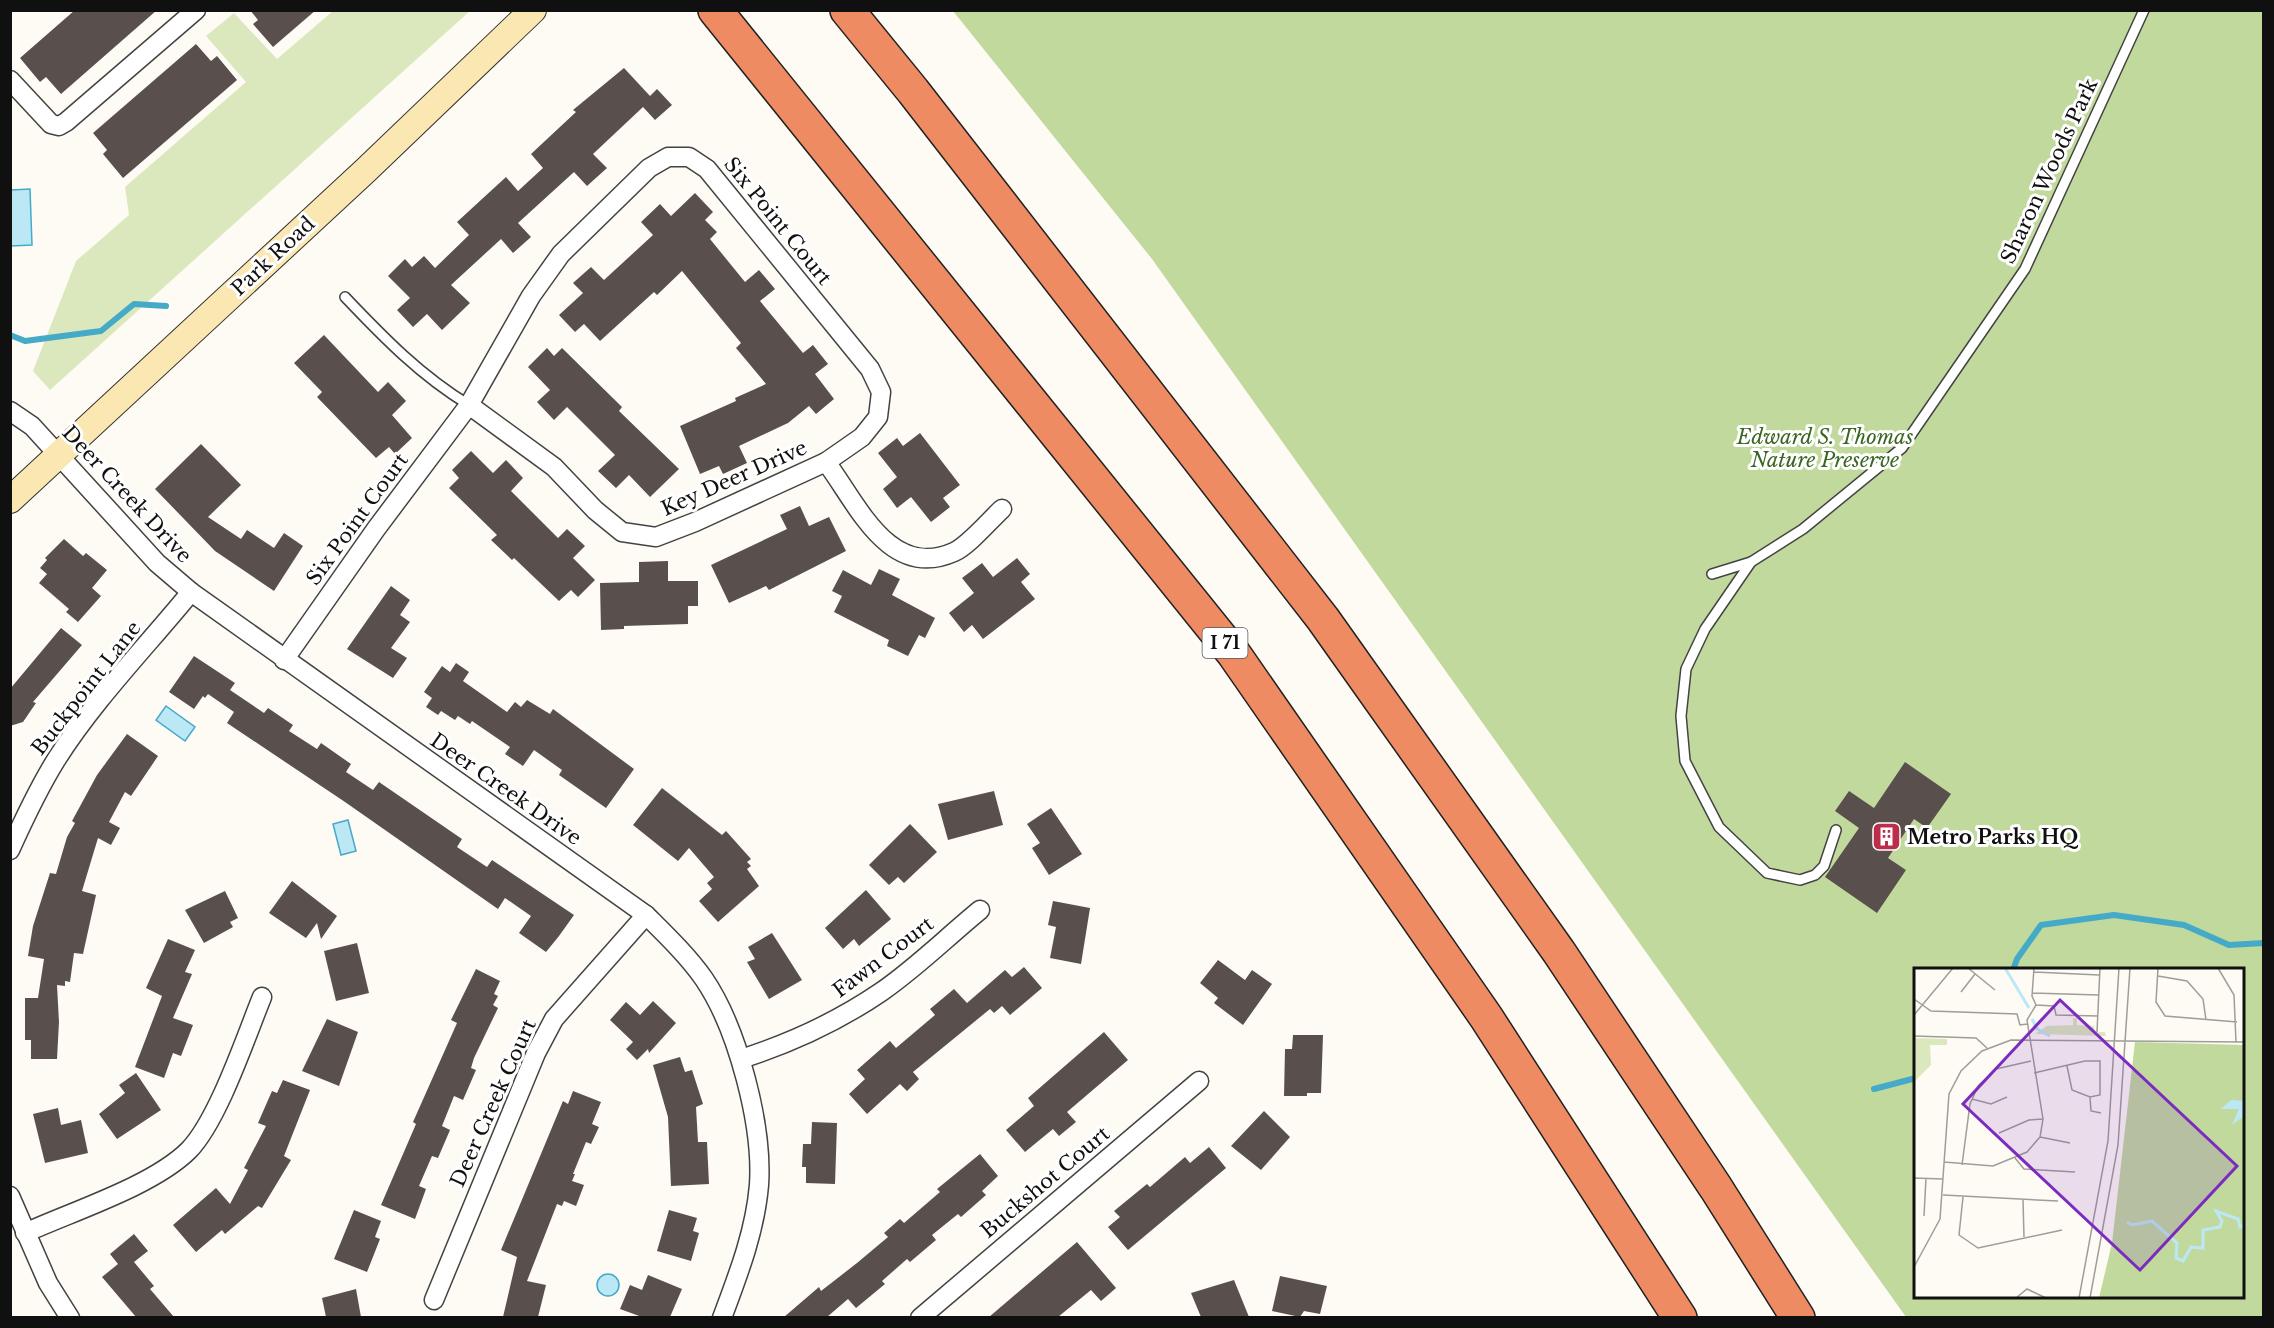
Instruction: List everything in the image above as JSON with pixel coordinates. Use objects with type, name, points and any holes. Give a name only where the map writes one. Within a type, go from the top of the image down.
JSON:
[{"type":"highway","name":"I 71","points":[[714,10],[788,98],[1234,654],[1486,1017],[1680,1317]]},
{"type":"highway","points":[[847,10],[913,91],[1323,619],[1559,952],[1716,1188],[1798,1317]]},
{"type":"main road","name":"Park Road","points":[[10,500],[533,10]]},
{"type":"street","points":[[10,80],[51,124],[59,126],[196,10]]},
{"type":"street","name":"Six Point Court","points":[[284,660],[376,529],[469,405],[531,296],[561,254],[649,168],[668,157],[689,157],[707,169],[870,369],[880,392]]},
{"type":"street","name":"Key Deer Drive","points":[[469,405],[554,467],[595,510],[622,532],[656,537],[695,522],[826,462],[862,437],[878,417],[880,392]]},
{"type":"street","name":"Deer Creek Drive","points":[[10,411],[32,426],[157,563],[192,592],[284,660],[646,915],[705,980],[727,1022],[741,1059],[754,1126],[759,1184],[747,1250],[722,1317]]},
{"type":"street","points":[[826,462],[878,535],[894,550],[924,559],[955,552],[1002,509]]},
{"type":"street","name":"Buckpoint Lane","points":[[10,850],[29,808],[57,759],[90,714],[192,592]]},
{"type":"street","name":"Fawn Court","points":[[741,1059],[785,1045],[833,1022],[883,991],[980,909]]},
{"type":"street","name":"Deer Creek Court","points":[[434,1300],[536,1053],[554,1019],[646,915]]},
{"type":"street","points":[[25,1233],[156,1175],[190,1149],[213,1113],[262,997]]},
{"type":"street","name":"Buckshot Court","points":[[920,1317],[1198,1081]]},
{"type":"street","points":[[10,1196],[48,1283],[70,1317]]},
{"type":"lane","name":"Sharon Woods Park","points":[[1712,574],[1751,562],[1803,529],[1902,448],[2025,268],[2144,10]]},
{"type":"lane","points":[[345,297],[406,360],[444,390],[469,405]]},
{"type":"lane","points":[[1751,562],[1705,629],[1686,669],[1681,716],[1685,761],[1719,827],[1767,873],[1800,880],[1815,875],[1824,866],[1836,830]]},
{"type":"green space","points":[[333,11],[470,11],[50,390],[33,371],[76,261],[129,215],[125,187],[246,82],[206,36],[234,13],[277,59]]},
{"type":"green space","name":"Edward S. Thomas Nature Preserve","points":[[953,11],[2263,11],[2263,1317],[1906,1317],[1152,259]]},
{"type":"water","points":[[30,189],[32,245],[11,246],[11,190]]},
{"type":"water","points":[[166,706],[195,727],[185,741],[156,720]]},
{"type":"water","points":[[348,820],[356,851],[341,855],[333,824]]},
{"type":"water","points":[[604,1274],[612,1274],[619,1281],[619,1289],[612,1296],[604,1296],[597,1289],[597,1281]]},
{"type":"building","points":[[75,10],[157,10],[61,94],[46,77],[40,82],[20,58]]},
{"type":"building","points":[[250,10],[316,10],[273,47],[253,24],[258,20]]},
{"type":"building","points":[[196,44],[211,61],[217,56],[237,80],[123,178],[103,154],[107,150],[93,133]]},
{"type":"building","points":[[624,68],[650,96],[657,89],[672,105],[655,120],[643,107],[593,154],[607,168],[587,186],[574,172],[518,223],[531,237],[513,253],[501,239],[451,285],[470,303],[442,330],[427,314],[413,327],[397,310],[410,298],[388,276],[405,259],[412,267],[424,256],[435,268],[469,235],[457,222],[506,177],[518,191],[543,168],[531,154],[576,112],[573,110]]},
{"type":"building","points":[[695,193],[713,212],[705,220],[717,232],[710,239],[745,282],[759,270],[775,289],[760,301],[803,353],[813,345],[828,364],[815,374],[834,399],[816,414],[809,406],[788,423],[739,446],[747,463],[723,474],[719,466],[700,474],[680,426],[736,401],[735,398],[766,384],[736,348],[741,343],[682,271],[657,295],[654,292],[600,341],[584,324],[575,332],[559,315],[583,293],[573,283],[591,267],[604,280],[653,235],[641,222],[660,204],[671,216]]},
{"type":"building","points":[[324,335],[378,392],[388,382],[406,401],[392,415],[412,438],[395,454],[389,447],[376,458],[317,397],[322,392],[294,363]]},
{"type":"building","points":[[547,348],[554,356],[562,348],[622,407],[619,411],[679,469],[650,497],[629,475],[616,488],[598,471],[615,455],[567,407],[554,420],[537,402],[550,390],[528,367]]},
{"type":"building","points":[[920,433],[960,485],[943,498],[950,507],[931,522],[911,497],[897,508],[883,489],[897,477],[878,453],[897,438],[903,446]]},
{"type":"building","points":[[201,444],[241,485],[208,517],[241,539],[247,530],[274,548],[284,533],[303,546],[274,591],[215,551],[155,489]]},
{"type":"building","points":[[471,451],[493,473],[506,460],[523,478],[511,491],[558,538],[567,529],[585,546],[573,558],[595,580],[578,597],[571,590],[559,601],[514,558],[512,560],[491,540],[497,535],[449,488],[459,478],[452,470]]},
{"type":"building","points":[[800,506],[809,526],[829,517],[846,551],[769,590],[766,586],[729,603],[711,565],[787,529],[780,515]]},
{"type":"building","points":[[64,539],[83,556],[86,553],[107,570],[92,588],[101,596],[78,622],[66,612],[69,609],[39,583],[47,574],[40,568],[47,560],[45,558]]},
{"type":"building","points":[[1017,558],[1030,574],[1021,582],[1035,599],[983,639],[972,625],[964,632],[949,613],[974,593],[962,578],[982,563],[993,577]]},
{"type":"building","points":[[668,561],[668,581],[698,581],[698,606],[688,606],[688,624],[624,626],[624,629],[601,630],[600,583],[639,582],[639,562]]},
{"type":"building","points":[[879,569],[900,579],[892,595],[935,618],[925,638],[919,635],[908,656],[887,646],[889,640],[834,612],[842,596],[832,591],[843,570],[871,585]]},
{"type":"building","points":[[391,586],[410,600],[400,615],[410,622],[391,648],[407,658],[393,678],[347,649]]},
{"type":"building","points":[[61,628],[82,645],[33,702],[36,703],[23,722],[10,726],[10,689]]},
{"type":"building","points":[[194,656],[235,683],[230,690],[264,713],[268,708],[293,725],[289,731],[317,749],[321,743],[351,764],[346,772],[373,790],[379,782],[462,839],[457,847],[487,867],[492,860],[574,915],[559,936],[546,952],[519,933],[531,916],[505,898],[498,909],[227,723],[234,712],[208,694],[205,698],[203,696],[194,709],[169,692]]},
{"type":"building","points":[[456,663],[469,672],[463,681],[507,712],[515,702],[521,707],[527,700],[550,714],[553,709],[634,769],[606,808],[559,775],[562,770],[534,750],[523,766],[505,754],[510,747],[472,721],[470,724],[458,716],[455,720],[441,711],[438,715],[426,707],[432,698],[424,692],[442,666],[450,672]]},
{"type":"building","points":[[127,734],[158,756],[131,796],[125,792],[109,822],[120,828],[111,845],[98,838],[82,891],[96,895],[83,954],[74,953],[70,982],[65,981],[65,986],[57,985],[59,1022],[57,1059],[31,1059],[31,1040],[25,1040],[25,998],[38,998],[44,959],[28,956],[33,926],[50,873],[56,874],[67,837],[75,823],[72,821],[97,775]]},
{"type":"building","name":"Metro Parks HQ","points":[[1905,762],[1951,794],[1927,828],[1914,819],[1888,858],[1906,870],[1877,913],[1825,877],[1859,828],[1835,811],[1849,791],[1874,808]]},
{"type":"building","points":[[662,788],[722,835],[726,831],[751,859],[747,862],[751,866],[747,869],[759,886],[718,922],[699,901],[712,889],[707,883],[714,877],[689,848],[678,861],[633,825]]},
{"type":"building","points":[[994,791],[1003,825],[948,840],[938,804]]},
{"type":"building","points":[[1051,808],[1082,854],[1049,875],[1032,848],[1040,843],[1027,824]]},
{"type":"building","points":[[910,824],[937,852],[904,883],[898,877],[889,885],[869,865]]},
{"type":"building","points":[[292,881],[337,916],[321,939],[317,923],[306,938],[269,913]]},
{"type":"building","points":[[866,890],[891,919],[859,946],[854,939],[843,949],[825,928]]},
{"type":"building","points":[[225,891],[238,918],[230,922],[233,927],[204,943],[185,910]]},
{"type":"building","points":[[1053,901],[1090,908],[1081,964],[1050,958],[1056,927],[1048,925]]},
{"type":"building","points":[[772,933],[802,980],[769,999],[747,962],[755,959],[748,947]]},
{"type":"building","points":[[168,939],[195,950],[185,972],[192,974],[173,1018],[193,1025],[181,1056],[173,1053],[164,1078],[135,1067],[162,996],[146,988]]},
{"type":"building","points":[[357,943],[369,993],[336,1001],[324,951]]},
{"type":"building","points":[[1218,960],[1245,980],[1252,970],[1272,984],[1243,1025],[1214,1003],[1218,998],[1200,983]]},
{"type":"building","points":[[1024,967],[1042,988],[1010,1015],[1002,1006],[994,1013],[990,1009],[913,1072],[919,1079],[907,1091],[900,1084],[867,1114],[849,1094],[865,1079],[857,1070],[890,1041],[896,1048],[935,1015],[930,1009],[954,989],[967,1003],[1005,970],[1012,977]]},
{"type":"building","points":[[476,969],[500,981],[494,994],[498,996],[493,1005],[498,1008],[474,1058],[471,1068],[476,1070],[463,1100],[454,1096],[442,1126],[450,1130],[438,1158],[432,1156],[419,1186],[426,1189],[415,1219],[381,1205],[416,1124],[413,1122],[457,1023],[451,1020]]},
{"type":"building","points":[[653,1001],[676,1023],[649,1053],[648,1049],[637,1060],[626,1049],[633,1042],[610,1020],[626,1002],[640,1015]]},
{"type":"building","points":[[327,1019],[358,1032],[339,1086],[302,1071]]},
{"type":"building","points":[[1104,1032],[1128,1060],[1067,1112],[1076,1122],[1059,1136],[1053,1129],[1025,1152],[1006,1130],[1034,1106],[1028,1098]]},
{"type":"building","points":[[1293,1035],[1323,1035],[1321,1093],[1307,1093],[1307,1096],[1284,1096],[1285,1049],[1292,1049]]},
{"type":"building","points":[[680,1057],[685,1072],[692,1070],[703,1104],[696,1107],[698,1142],[707,1142],[709,1184],[671,1186],[668,1117],[653,1065]]},
{"type":"building","points":[[136,1073],[161,1110],[117,1139],[99,1114],[125,1093],[119,1085]]},
{"type":"building","points":[[283,1080],[310,1090],[284,1156],[291,1160],[262,1208],[258,1206],[225,1234],[222,1230],[196,1252],[173,1225],[216,1188],[230,1204],[248,1170],[244,1168],[266,1126],[258,1123],[272,1091],[277,1093]]},
{"type":"building","points":[[573,1091],[601,1102],[592,1124],[599,1127],[591,1144],[586,1142],[573,1174],[575,1174],[572,1181],[584,1185],[576,1206],[564,1201],[562,1206],[557,1204],[527,1281],[546,1285],[538,1317],[503,1317],[517,1257],[501,1250],[563,1101],[568,1104]]},
{"type":"building","points":[[58,1108],[61,1125],[81,1120],[88,1153],[45,1163],[33,1114]]},
{"type":"building","points":[[1264,1111],[1290,1137],[1261,1170],[1231,1146]]},
{"type":"building","points":[[812,1122],[837,1123],[835,1184],[806,1183],[806,1167],[802,1167],[803,1144],[811,1144]]},
{"type":"building","points":[[1209,1147],[1226,1168],[1128,1250],[1108,1227],[1120,1217],[1114,1211],[1147,1184],[1150,1187],[1185,1157],[1190,1163]]},
{"type":"building","points":[[980,1154],[998,1176],[982,1191],[986,1195],[961,1217],[958,1214],[932,1235],[936,1240],[910,1262],[907,1259],[882,1281],[885,1284],[856,1308],[848,1299],[827,1317],[784,1317],[819,1287],[821,1291],[857,1263],[888,1237],[884,1233],[900,1219],[904,1223],[940,1192],[937,1189]]},
{"type":"building","points":[[354,1210],[381,1221],[375,1237],[380,1239],[367,1272],[334,1259]]},
{"type":"building","points":[[669,1210],[697,1218],[693,1231],[699,1233],[691,1261],[657,1251]]},
{"type":"building","points":[[134,1234],[148,1251],[134,1262],[154,1286],[150,1289],[174,1317],[136,1317],[102,1277],[118,1264],[110,1254]]},
{"type":"building","points":[[1077,1242],[1116,1288],[1101,1301],[1091,1290],[1058,1317],[989,1317]]},
{"type":"building","points":[[648,1275],[682,1289],[670,1317],[642,1317],[620,1309],[630,1285],[642,1290]]},
{"type":"building","points":[[1280,1276],[1327,1286],[1320,1314],[1304,1311],[1300,1317],[1272,1311]]},
{"type":"building","points":[[1234,1280],[1249,1317],[1201,1317],[1191,1293]]},
{"type":"building","points":[[356,1289],[361,1317],[326,1317],[322,1298]]},
{"type":"waterway","points":[[10,335],[25,341],[101,331],[134,304],[166,306]]},
{"type":"waterway","points":[[2014,968],[2017,959],[2041,925],[2114,915],[2184,925],[2229,945],[2264,943]]},
{"type":"waterway","points":[[1874,1089],[1914,1079]]},
{"type":"place","name":"Metro Parks HQ","points":[[1886,837]]}]
